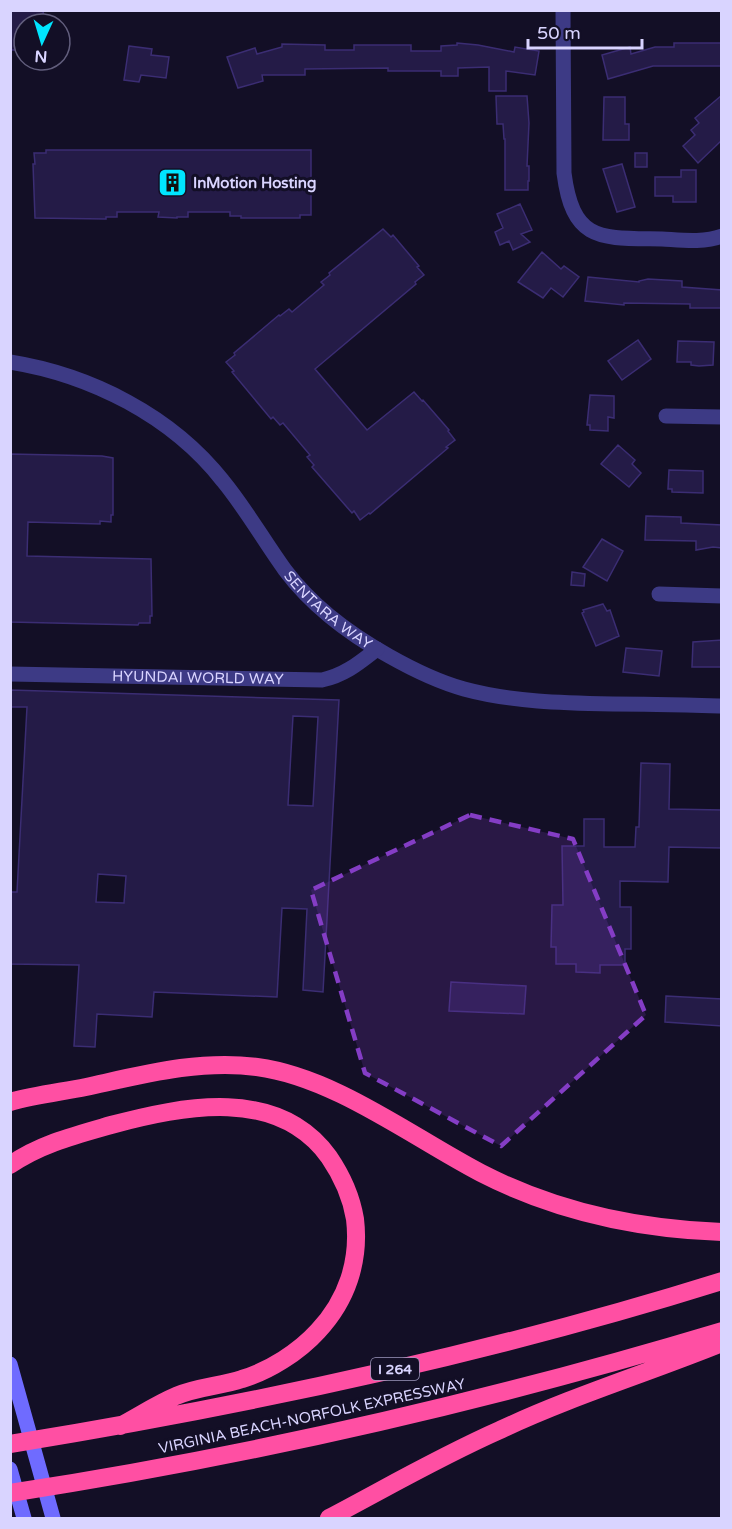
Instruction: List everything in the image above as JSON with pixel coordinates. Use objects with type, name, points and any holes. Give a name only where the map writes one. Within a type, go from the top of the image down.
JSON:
[{"type":"highway","points":[[14,1100],[136,1075],[228,1064],[258,1067],[298,1076],[336,1092],[480,1173],[550,1203],[639,1224],[691,1231],[722,1232]]},
{"type":"highway","points":[[10,1166],[23,1156],[49,1143],[77,1134],[161,1114],[229,1106],[267,1113],[287,1121],[308,1134],[328,1156],[348,1190],[357,1235],[356,1255],[351,1276],[342,1296],[318,1331],[300,1347],[258,1373],[243,1379],[177,1395],[120,1426]]},
{"type":"highway","name":"VIRGINIA BEACH-NORFOLK EXPRESSWAY","points":[[10,1444],[120,1426],[292,1392],[429,1361],[722,1281]]},
{"type":"highway","name":"VIRGINIA BEACH-NORFOLK EXPRESSWAY","points":[[10,1493],[261,1448],[418,1413],[554,1379],[722,1331]]},
{"type":"highway","points":[[329,1518],[430,1463],[501,1429],[577,1397],[671,1364],[722,1343]]},
{"type":"main road","points":[[10,1364],[53,1518]]},
{"type":"main road","points":[[10,1469],[24,1518]]},
{"type":"street","points":[[563,10],[564,173],[567,197],[577,218],[597,234],[612,238],[702,240],[722,236]]},
{"type":"street","name":"SENTARA WAY","points":[[10,362],[43,367],[81,380],[157,419],[183,438],[206,460],[224,482],[286,572],[303,590],[333,618],[377,649],[425,674],[454,685],[502,697],[573,703],[722,706]]},
{"type":"street","points":[[666,416],[722,417]]},
{"type":"street","points":[[659,594],[722,596]]},
{"type":"street","name":"HYUNDAI WORLD WAY","points":[[10,674],[322,680],[351,670],[377,649]]},
{"type":"highlighted area","points":[[470,815],[573,839],[646,1015],[501,1146],[365,1073],[311,890]]},
{"type":"building","points":[[10,10],[43,10],[43,12],[12,12],[12,50],[10,50]]},
{"type":"building","points":[[457,43],[514,52],[515,47],[539,51],[535,75],[506,71],[506,91],[489,91],[489,67],[458,68],[458,76],[441,76],[441,71],[388,71],[388,68],[305,69],[305,75],[262,75],[263,81],[238,88],[227,57],[255,48],[257,54],[282,47],[282,44],[325,45],[325,50],[354,50],[354,45],[411,45],[411,51],[441,51],[441,46],[457,45]]},
{"type":"building","points":[[674,43],[722,43],[722,66],[653,66],[608,79],[602,55],[630,47],[631,54],[655,47],[674,47]]},
{"type":"building","points":[[129,46],[152,49],[151,55],[169,57],[166,78],[141,75],[139,82],[124,80]]},
{"type":"building","points":[[722,95],[722,140],[698,163],[683,146],[695,135],[691,130],[699,123],[695,118]]},
{"type":"building","points":[[496,96],[527,96],[528,190],[505,190],[505,139],[503,124],[497,124]]},
{"type":"building","points":[[604,97],[625,97],[625,124],[629,124],[629,140],[603,140]]},
{"type":"building","name":"InMotion Hosting","points":[[46,150],[311,150],[311,215],[300,215],[300,218],[241,218],[241,216],[230,216],[230,212],[188,212],[188,217],[177,218],[158,217],[159,212],[117,212],[117,217],[106,217],[106,219],[35,218],[34,153],[46,153]]},
{"type":"building","points":[[635,153],[647,153],[647,167],[635,167]]},
{"type":"building","points":[[622,164],[635,207],[617,212],[603,169]]},
{"type":"building","points":[[681,170],[696,170],[696,202],[673,202],[673,196],[655,196],[655,177],[681,177]]},
{"type":"building","points":[[520,204],[532,230],[521,234],[530,242],[513,250],[509,241],[500,245],[495,232],[503,228],[497,214]]},
{"type":"building","points":[[383,229],[391,237],[393,235],[424,275],[315,369],[367,430],[414,392],[449,430],[455,440],[370,514],[360,520],[312,467],[314,465],[307,457],[310,455],[283,423],[280,425],[273,417],[271,419],[226,362],[279,315],[289,309],[292,312],[324,285],[321,282],[330,275],[329,273]]},
{"type":"building","points":[[542,252],[561,269],[564,266],[579,277],[563,297],[551,288],[543,298],[518,282]]},
{"type":"building","points":[[588,277],[639,282],[648,279],[682,281],[682,287],[722,290],[722,308],[690,308],[690,304],[624,303],[624,305],[585,301]]},
{"type":"building","points":[[638,340],[651,359],[622,380],[608,361]]},
{"type":"building","points":[[678,341],[714,342],[713,365],[699,366],[691,365],[691,362],[677,362]]},
{"type":"building","points":[[590,395],[614,396],[614,418],[608,417],[608,431],[590,430],[590,425],[587,425]]},
{"type":"building","points":[[618,445],[635,460],[632,464],[641,473],[629,487],[601,464]]},
{"type":"building","points":[[10,454],[113,458],[111,522],[100,521],[100,524],[28,522],[27,556],[151,559],[152,616],[150,616],[150,623],[139,623],[138,625],[10,622]]},
{"type":"building","points":[[669,470],[703,471],[703,493],[672,492],[672,489],[668,489]]},
{"type":"building","points":[[646,516],[681,517],[681,523],[722,525],[722,548],[696,550],[696,541],[645,540]]},
{"type":"building","points":[[602,539],[623,551],[607,581],[583,567]]},
{"type":"building","points":[[572,572],[585,574],[584,586],[571,585]]},
{"type":"building","points":[[603,604],[607,611],[610,610],[619,636],[596,646],[582,613],[583,610]]},
{"type":"building","points":[[722,640],[722,667],[692,667],[693,642]]},
{"type":"building","points":[[626,648],[662,651],[659,676],[623,672]]},
{"type":"building","points":[[10,690],[339,700],[323,992],[303,990],[307,909],[282,908],[277,997],[154,992],[152,1017],[97,1014],[95,1047],[74,1046],[79,965],[10,964],[10,892],[17,892],[27,707],[10,707]],"holes":[[[293,716],[318,717],[313,806],[288,805]],[[98,874],[126,876],[124,903],[96,902]]]},
{"type":"building","points":[[641,763],[670,764],[669,809],[722,810],[722,848],[669,847],[668,882],[620,881],[620,907],[631,907],[631,949],[625,949],[625,965],[600,965],[600,973],[576,972],[576,964],[556,964],[556,947],[551,947],[552,905],[563,905],[562,846],[584,846],[584,819],[604,819],[604,847],[635,847],[636,827],[639,827]]},
{"type":"building","points":[[451,982],[526,986],[524,1014],[449,1011]]},
{"type":"building","points":[[666,996],[722,999],[722,1026],[665,1022]]},
{"type":"place","name":"InMotion Hosting","points":[[172,183]]}]
